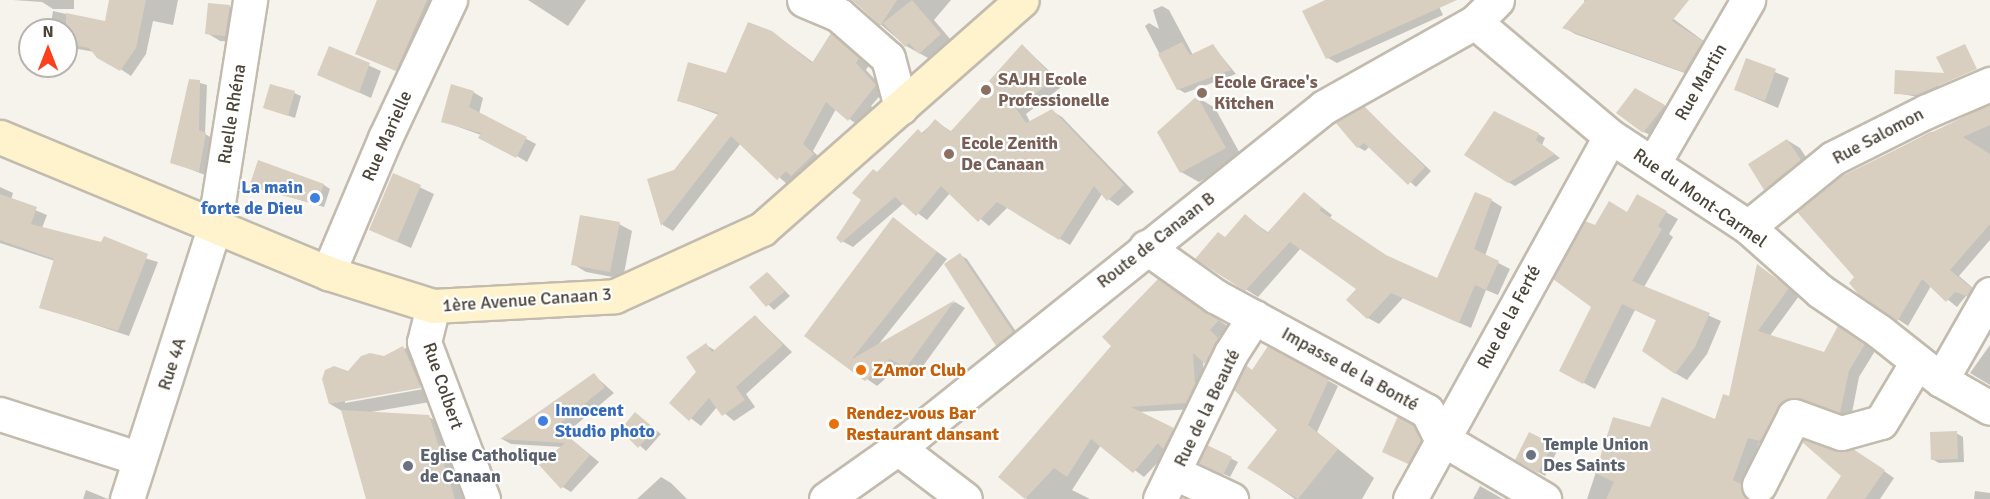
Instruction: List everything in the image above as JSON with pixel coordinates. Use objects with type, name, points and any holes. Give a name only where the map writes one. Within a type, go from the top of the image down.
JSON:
[{"type":"main road","name":"1ère Avenue Canaan 3","points":[[0,137],[214,228],[328,273],[433,306],[615,296],[762,229],[1022,0]]},
{"type":"street","name":"Ruelle Rhéna","points":[[214,228],[250,0]]},
{"type":"street","name":"Rue Marielle","points":[[328,273],[385,138],[450,0]]},
{"type":"street","points":[[804,0],[839,15],[888,58],[901,107]]},
{"type":"street","name":"Rue Martin","points":[[1653,164],[1748,0]]},
{"type":"street","name":"Rue du Mont-Carmel","points":[[1486,11],[1610,136],[1748,227],[1820,291],[1880,331],[1929,371],[1990,408]]},
{"type":"street","name":"Route de Canaan B","points":[[826,499],[898,448],[1146,247],[1324,107],[1486,11]]},
{"type":"street","name":"Rue Salomon","points":[[1748,227],[1833,158],[1990,84]]},
{"type":"street","name":"Rue de la Ferté","points":[[1410,499],[1441,438],[1610,136]]},
{"type":"street","name":"Rue 4A","points":[[127,499],[138,458],[171,373],[214,228]]},
{"type":"street","name":"Impasse de la Bonté","points":[[1146,247],[1215,296],[1427,411],[1441,438]]},
{"type":"street","points":[[1759,485],[1794,416],[1841,433],[1881,422],[1929,371],[1990,294]]},
{"type":"street","name":"Rue Colbert","points":[[433,306],[424,342],[483,499]]},
{"type":"street","name":"Rue de la Beauté","points":[[1168,486],[1184,447],[1231,353],[1254,317]]},
{"type":"street","points":[[0,414],[138,458]]},
{"type":"street","points":[[1441,438],[1544,499]]},
{"type":"street","points":[[898,448],[965,499]]},
{"type":"street","points":[[1168,486],[1231,499]]},
{"type":"building","points":[[109,0],[146,0],[136,48],[120,71],[97,58],[89,48],[78,46],[78,18],[66,18],[66,13],[105,21]]},
{"type":"building","points":[[377,0],[427,0],[396,71],[355,54]]},
{"type":"building","points":[[853,0],[897,0],[880,26]]},
{"type":"building","points":[[912,0],[941,34],[919,54],[909,43],[905,47],[883,23]]},
{"type":"building","points":[[1325,0],[1457,0],[1326,59],[1302,11]]},
{"type":"building","points":[[1586,0],[1689,0],[1672,21],[1703,41],[1684,72],[1562,28]]},
{"type":"building","points":[[208,3],[230,5],[225,36],[205,34]]},
{"type":"building","points":[[748,22],[772,31],[812,63],[831,33],[859,58],[856,63],[876,85],[848,121],[826,102],[803,144],[814,154],[791,176],[786,171],[777,180],[731,136],[661,226],[647,179],[674,170],[719,113],[677,101],[688,62],[726,73]]},
{"type":"building","points":[[1182,42],[1190,55],[1213,44],[1231,70],[1177,90],[1158,54]]},
{"type":"building","points":[[1022,44],[1055,79],[1016,108],[1026,123],[1052,109],[1124,185],[1107,201],[1094,186],[1059,240],[997,202],[978,222],[941,186],[916,216],[895,197],[841,243],[836,238],[861,200],[852,193],[873,169],[877,172],[918,129],[923,134],[935,119],[950,132],[993,85],[989,81]]},
{"type":"building","points":[[1965,44],[1977,69],[1917,95],[1894,94],[1895,70],[1944,73],[1936,57]]},
{"type":"building","points":[[329,46],[370,63],[359,93],[317,75]]},
{"type":"building","points":[[1746,58],[1776,69],[1765,101],[1734,90]]},
{"type":"building","points":[[189,79],[200,80],[199,130],[206,133],[199,172],[170,163]]},
{"type":"building","points":[[270,84],[295,91],[288,116],[263,108]]},
{"type":"building","points":[[451,84],[474,91],[469,107],[527,137],[516,158],[478,138],[481,133],[441,122]]},
{"type":"building","points":[[1635,88],[1665,105],[1643,133],[1616,113]]},
{"type":"building","points":[[1197,96],[1226,148],[1180,173],[1157,132]]},
{"type":"building","points":[[1990,104],[1990,125],[1963,137],[1990,154],[1990,224],[1950,270],[1972,288],[1967,296],[1955,292],[1946,302],[1922,279],[1897,322],[1859,295],[1849,283],[1854,277],[1797,212],[1838,178]]},
{"type":"building","points":[[1364,106],[1425,167],[1408,185],[1364,143],[1357,148],[1335,122]]},
{"type":"building","points":[[1494,111],[1539,133],[1536,140],[1555,154],[1508,183],[1464,155]]},
{"type":"building","points":[[1787,139],[1801,160],[1764,190],[1748,164]]},
{"type":"building","points":[[258,160],[324,184],[317,204],[249,187]]},
{"type":"building","points":[[393,173],[421,185],[397,242],[369,230]]},
{"type":"building","points":[[1304,192],[1322,207],[1319,210],[1386,255],[1437,278],[1475,192],[1492,199],[1474,249],[1499,261],[1486,290],[1475,285],[1459,323],[1391,293],[1367,319],[1346,300],[1356,289],[1290,242],[1245,291],[1195,259],[1218,232],[1225,237],[1245,214],[1267,233]]},
{"type":"building","points":[[0,194],[37,207],[31,224],[101,242],[104,236],[148,254],[118,331],[39,308],[54,259],[0,240]]},
{"type":"building","points":[[1637,194],[1667,211],[1658,226],[1662,229],[1632,281],[1710,313],[1695,347],[1675,374],[1642,351],[1656,320],[1622,304],[1583,384],[1559,371],[1591,307],[1553,279],[1585,221],[1595,225],[1609,201],[1627,212]]},
{"type":"building","points":[[580,215],[620,222],[610,272],[571,265]]},
{"type":"building","points":[[893,217],[937,252],[852,359],[955,300],[906,368],[890,359],[865,381],[804,336]]},
{"type":"building","points":[[960,253],[1013,332],[996,346],[944,264]]},
{"type":"building","points":[[1757,264],[1789,288],[1758,331],[1824,352],[1838,326],[1865,344],[1849,371],[1840,413],[1800,398],[1783,401],[1760,441],[1748,438],[1733,480],[1741,484],[1747,499],[1606,499],[1614,482],[1595,473],[1613,417],[1650,427],[1662,397],[1715,419],[1723,394],[1729,396]]},
{"type":"building","points":[[767,272],[785,291],[766,307],[749,287]]},
{"type":"building","points":[[1158,279],[1219,320],[1210,330],[1218,338],[1205,364],[1193,353],[1195,384],[1186,403],[1131,407],[1174,428],[1163,449],[1158,443],[1133,473],[1091,439],[1067,477],[1054,468],[1025,499],[998,477],[1111,346],[1102,337]]},
{"type":"building","points":[[755,315],[783,345],[736,387],[745,400],[722,416],[709,398],[689,421],[669,403],[696,372],[686,357],[706,343],[712,352]]},
{"type":"building","points":[[403,346],[421,388],[329,404],[322,379],[325,370],[334,366],[348,371],[361,356],[370,353],[384,356]]},
{"type":"building","points":[[1268,346],[1329,379],[1308,425],[1338,449],[1298,499],[1247,468],[1277,430],[1234,390],[1246,365],[1252,370]]},
{"type":"building","points":[[594,373],[605,387],[556,427],[590,455],[561,489],[539,465],[565,443],[500,439]]},
{"type":"building","points":[[341,410],[429,415],[455,499],[366,499]]},
{"type":"building","points":[[635,412],[655,429],[638,448],[620,430]]},
{"type":"building","points":[[1398,416],[1413,425],[1421,440],[1408,464],[1382,452]]},
{"type":"building","points":[[1957,431],[1958,459],[1931,460],[1930,432]]},
{"type":"building","points":[[1529,432],[1553,444],[1538,473],[1515,460]]},
{"type":"building","points":[[1803,439],[1835,451],[1853,449],[1885,470],[1865,499],[1826,499],[1841,476],[1802,442]]},
{"type":"building","points":[[1207,445],[1232,457],[1223,475],[1198,463]]},
{"type":"place","name":"SAJH Ecole Professionelle","points":[[986,90]]},
{"type":"place","name":"Ecole Grace's Kitchen","points":[[1202,93]]},
{"type":"place","name":"Ecole Zenith De Canaan","points":[[949,154]]},
{"type":"place","name":"La main forte de Dieu","points":[[315,198]]},
{"type":"place","name":"ZAmor Club","points":[[861,370]]},
{"type":"place","name":"Innocent Studio photo","points":[[543,421]]},
{"type":"place","name":"Rendez-vous Bar Restaurant dansant","points":[[834,424]]},
{"type":"place","name":"Temple Union Des Saints","points":[[1531,455]]},
{"type":"place","name":"Eglise Catholique de Canaan","points":[[408,466]]}]
